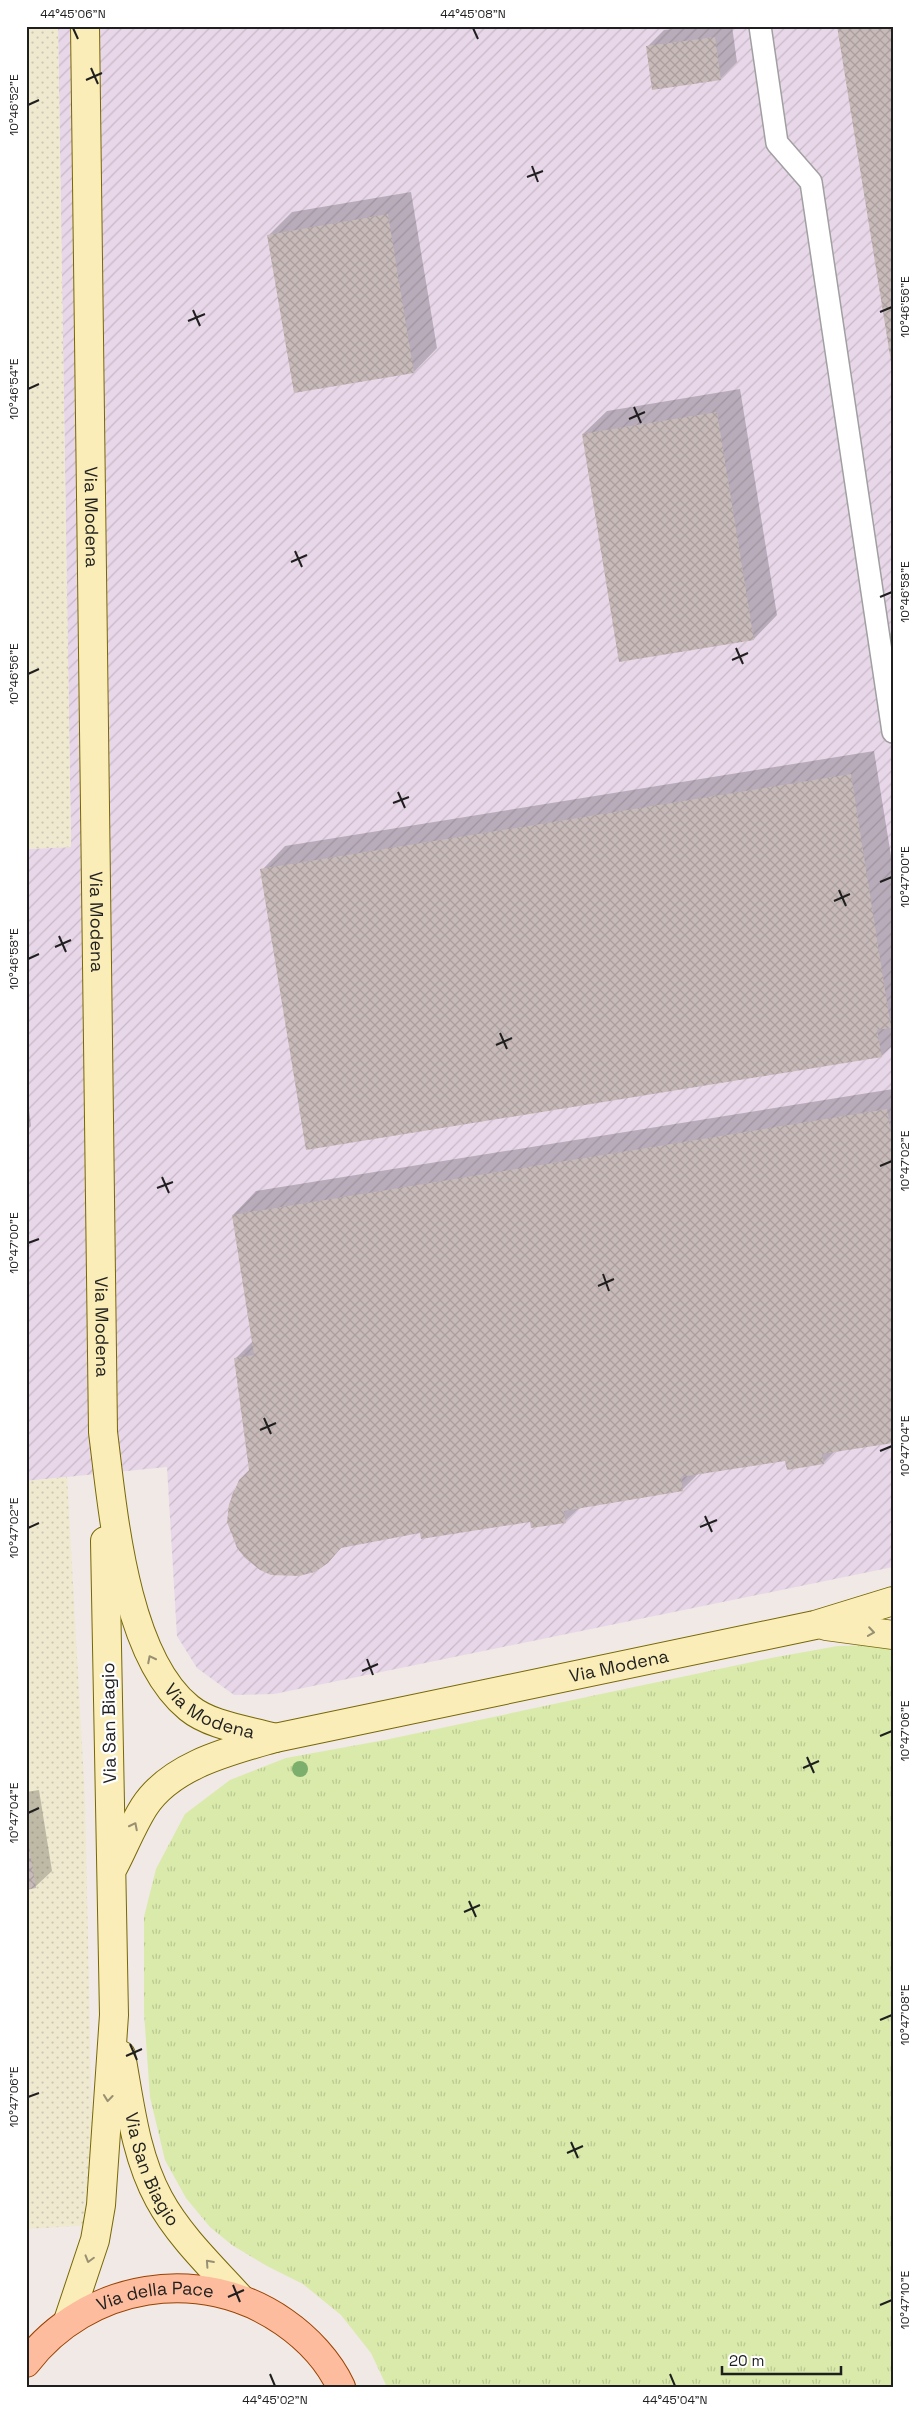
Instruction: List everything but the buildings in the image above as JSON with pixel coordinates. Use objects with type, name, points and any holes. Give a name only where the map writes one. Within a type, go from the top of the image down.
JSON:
[{"type":"main road","name":"Via della Pace","points":[[30,2353],[68,2321],[94,2306],[115,2298],[152,2289],[182,2288],[212,2291],[241,2299],[271,2313],[297,2331],[320,2354],[341,2387]]},
{"type":"street","name":"Via Modena","points":[[85,26],[103,1432],[124,1571],[148,1653],[164,1683],[190,1708],[206,1717],[275,1738]]},
{"type":"street","name":"Via San Biagio","points":[[68,2321],[90,2256],[101,2206],[114,2015],[103,1432]]},
{"type":"street","name":"Via Modena","points":[[112,1869],[145,1806],[170,1780],[205,1760],[275,1738],[815,1625],[893,1600]]},
{"type":"street","name":"Via Modena","points":[[815,1625],[893,1635]]},
{"type":"street","name":"Via San Biagio","points":[[114,2015],[136,2136],[145,2167],[156,2192],[189,2240],[241,2299]]},
{"type":"lane","points":[[760,26],[777,143],[811,182],[893,732]]},
{"type":"shaded area","points":[[26,26],[58,26],[71,847],[26,849]]},
{"type":"shaded area","points":[[58,26],[893,26],[893,1567],[274,1694],[234,1695],[197,1668],[177,1636],[167,1467],[26,1481],[26,849],[71,847]]},
{"type":"shaded area","points":[[67,1477],[85,1800],[94,2225],[26,2229],[26,1481]]},
{"type":"green space","points":[[887,1645],[893,1648],[893,2387],[387,2387],[371,2353],[341,2315],[303,2284],[267,2266],[232,2245],[210,2227],[186,2198],[165,2160],[150,2097],[144,2012],[144,1917],[156,1869],[185,1814],[230,1780],[286,1758],[385,1740],[771,1658],[838,1646]]}]
